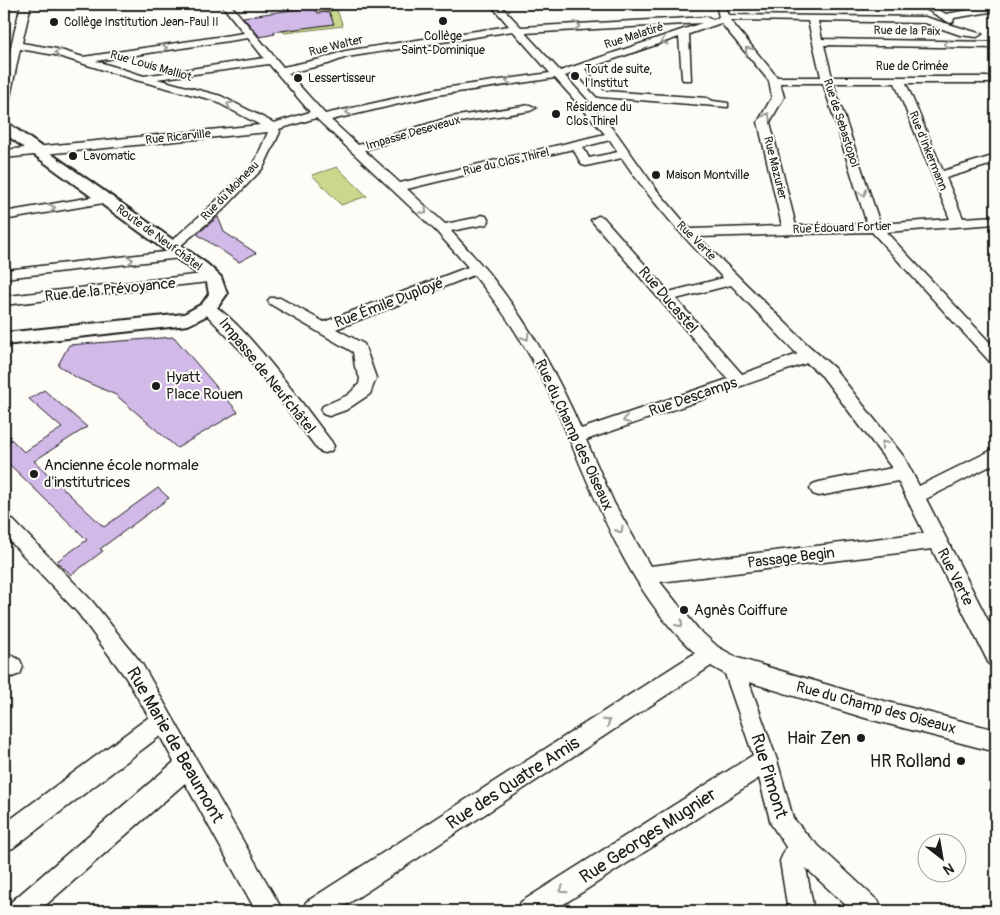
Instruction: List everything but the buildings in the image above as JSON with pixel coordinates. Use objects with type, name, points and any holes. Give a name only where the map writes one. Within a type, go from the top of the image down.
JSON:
[{"type":"main road","name":"Route de Neufchâtel","points":[[4,128],[178,250],[212,278],[215,281],[218,294],[208,308]]},
{"type":"main road","points":[[4,339],[162,323],[188,319],[208,308]]},
{"type":"street","points":[[4,97],[16,45],[17,19],[26,4]]},
{"type":"street","name":"Rue du Champ des Oiseaux","points":[[226,4],[311,107],[400,187],[478,269],[525,334],[554,386],[606,506],[646,575],[666,609],[691,636],[711,654],[733,667],[865,707],[900,714],[996,740]]},
{"type":"street","name":"Rue Verte","points":[[494,4],[613,136],[663,207],[828,372],[853,402],[903,473],[996,657]]},
{"type":"street","points":[[720,4],[726,24],[774,80]]},
{"type":"street","points":[[922,4],[996,46]]},
{"type":"street","points":[[799,8],[812,18]]},
{"type":"street","points":[[944,17],[996,8]]},
{"type":"street","name":"Rue Malatiré","points":[[322,116],[437,92],[557,75],[736,17],[931,20],[964,32]]},
{"type":"street","points":[[944,17],[977,40],[996,46]]},
{"type":"street","name":"Rue de Sebastopol","points":[[812,18],[827,80],[874,228]]},
{"type":"street","name":"Rue Walter","points":[[281,71],[324,62],[345,54],[518,29],[726,19]]},
{"type":"street","points":[[964,32],[977,34]]},
{"type":"street","points":[[684,34],[687,78]]},
{"type":"street","points":[[81,59],[251,35]]},
{"type":"street","name":"Rue de la Paix","points":[[818,42],[996,46]]},
{"type":"street","name":"Rue Louis Malliot","points":[[16,45],[57,52],[140,78],[217,98],[273,127]]},
{"type":"street","points":[[140,78],[272,60]]},
{"type":"street","points":[[579,69],[601,94],[707,101],[707,104],[724,105]]},
{"type":"street","name":"Rue de Crimée","points":[[774,80],[996,80]]},
{"type":"street","name":"Rue Mazurier","points":[[774,80],[778,97],[766,115],[764,122],[790,230]]},
{"type":"street","name":"Rue d'Inkermann","points":[[899,80],[958,222]]},
{"type":"street","name":"Impasse Deseveaux","points":[[356,149],[451,120],[530,108]]},
{"type":"street","name":"Rue Ricarville","points":[[4,154],[273,127],[322,116]]},
{"type":"street","name":"Rue du Moineau","points":[[178,250],[259,165],[274,132],[273,127]]},
{"type":"street","name":"Rue du Clos Thirel","points":[[400,187],[613,136]]},
{"type":"street","points":[[576,145],[586,162],[625,154]]},
{"type":"street","points":[[938,177],[996,159]]},
{"type":"street","points":[[4,216],[104,199]]},
{"type":"street","points":[[442,229],[482,221],[481,219]]},
{"type":"street","name":"Rue Ducastel","points":[[598,220],[738,381]]},
{"type":"street","points":[[990,220],[996,233]]},
{"type":"street","name":"Rue Édouard Fortier","points":[[687,233],[874,228],[990,220]]},
{"type":"street","points":[[874,228],[996,358]]},
{"type":"street","points":[[6,274],[82,266],[178,250]]},
{"type":"street","points":[[74,294],[82,266]]},
{"type":"street","name":"Rue Émile Duployé","points":[[275,301],[323,328],[478,269]]},
{"type":"street","name":"Rue de la Prévoyance","points":[[8,302],[212,278]]},
{"type":"street","points":[[666,298],[734,280]]},
{"type":"street","name":"Impasse de Neufchâtel","points":[[208,308],[220,317],[263,366],[324,446]]},
{"type":"street","points":[[323,328],[359,348],[362,352],[363,366],[368,379],[365,388],[358,396],[329,410]]},
{"type":"street","name":"Rue Descamps","points":[[577,437],[810,356]]},
{"type":"street","points":[[915,496],[996,455]]},
{"type":"street","points":[[819,489],[903,473]]},
{"type":"street","name":"Rue Marie de Beaumont","points":[[4,523],[86,607],[134,672],[164,720],[270,911]]},
{"type":"street","name":"Passage Begin","points":[[646,575],[936,540]]},
{"type":"street","name":"Rue des Quatre Amis","points":[[315,911],[711,654]]},
{"type":"street","name":"Rue Pimont","points":[[733,667],[766,760],[783,824],[799,845],[870,911]]},
{"type":"street","points":[[4,839],[164,720]]},
{"type":"street","name":"Rue Georges Mugnier","points":[[530,911],[766,760]]},
{"type":"street","points":[[20,911],[188,765]]},
{"type":"street","points":[[799,845],[792,861],[801,911]]},
{"type":"green space","points":[[337,10],[343,26],[285,33],[282,31],[334,24],[329,12],[265,19]]},
{"type":"green space","points":[[337,167],[367,196],[341,205],[312,175]]},
{"type":"place","name":"Collège Saint-Dominique","points":[[443,21]]},
{"type":"place","name":"Collège Institution Jean-Paul II","points":[[54,22]]},
{"type":"place","name":"Tout de suite, l'Institut","points":[[575,76]]},
{"type":"place","name":"Lessertisseur","points":[[298,78]]},
{"type":"place","name":"Résidence du Clos Thirel","points":[[556,114]]},
{"type":"place","name":"Lavomatic","points":[[73,156]]},
{"type":"place","name":"Maison Montville","points":[[656,175]]},
{"type":"place","name":"Hyatt Place Rouen","points":[[156,386]]},
{"type":"place","name":"Ancienne école normale d'institutrices","points":[[34,474]]},
{"type":"place","name":"Agnès Coiffure","points":[[684,610]]},
{"type":"place","name":"Hair Zen","points":[[861,738]]},
{"type":"place","name":"HR Rolland","points":[[961,761]]}]
